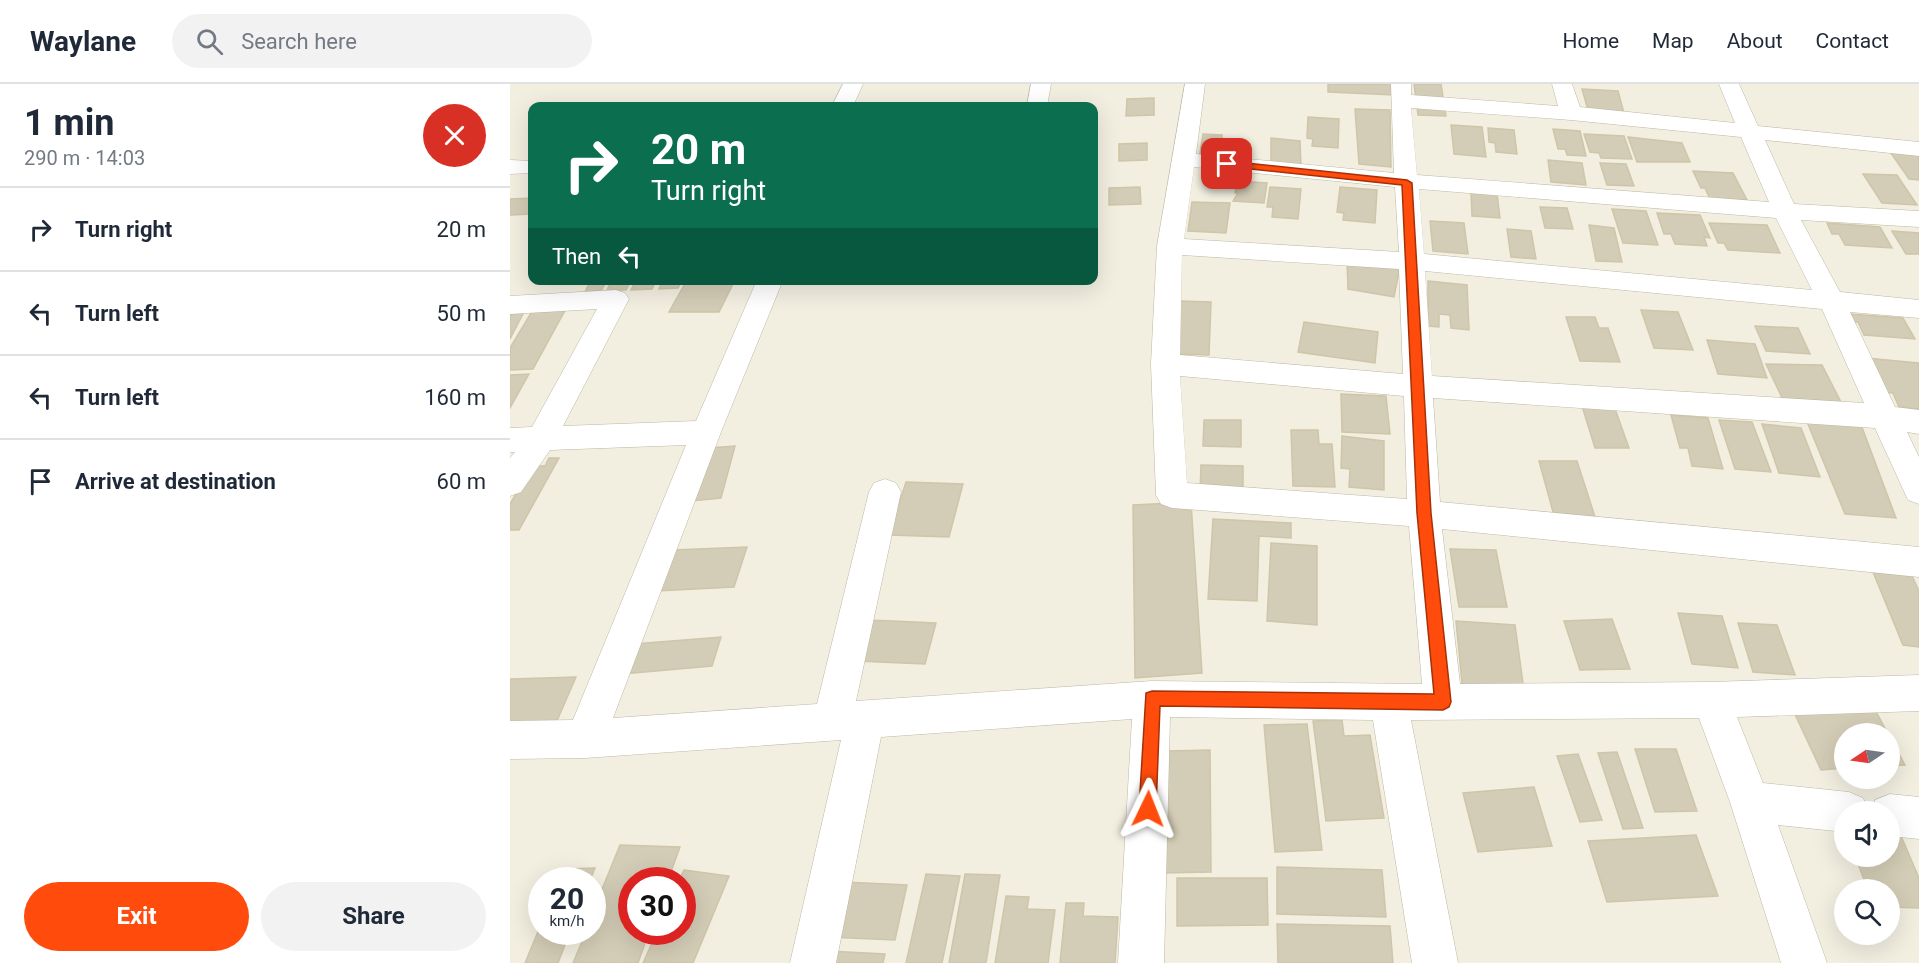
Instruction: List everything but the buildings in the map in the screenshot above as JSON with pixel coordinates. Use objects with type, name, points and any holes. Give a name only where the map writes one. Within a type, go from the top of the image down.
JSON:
[{"type":"street","points":[[845,102],[853,84]]},
{"type":"street","points":[[1038,102],[1041,84]]},
{"type":"street","points":[[1195,84],[1170,246],[1166,364],[1172,495],[1424,513],[1919,562]]},
{"type":"street","points":[[1562,84],[1571,113]]},
{"type":"street","points":[[1729,84],[1785,212],[1831,300],[1919,491]]},
{"type":"street","points":[[1443,702],[1424,513],[1412,261],[1400,93],[1919,149]]},
{"type":"street","points":[[1182,159],[1407,183],[1785,212],[1919,219]]},
{"type":"street","points":[[1170,246],[1412,261],[1919,309]]},
{"type":"street","points":[[585,739],[706,432],[768,285]]},
{"type":"street","points":[[510,305],[616,299],[541,439],[510,483]]},
{"type":"street","points":[[1166,364],[1418,386],[1857,414],[1919,422]]},
{"type":"street","points":[[510,440],[706,432]]},
{"type":"street","points":[[813,963],[848,721],[885,492]]},
{"type":"street","points":[[510,740],[585,739],[1152,699],[1389,702],[1711,700],[1919,693]]},
{"type":"street","points":[[1141,963],[1152,699]]},
{"type":"street","points":[[1711,700],[1750,802],[1803,963]]},
{"type":"street","points":[[1389,702],[1436,963]]},
{"type":"street","points":[[1750,802],[1834,810]]},
{"type":"street","points":[[1900,816],[1919,818]]},
{"type":"route","points":[[1148,809],[1152,699],[1443,702],[1424,513],[1407,183],[1227,164]]}]
